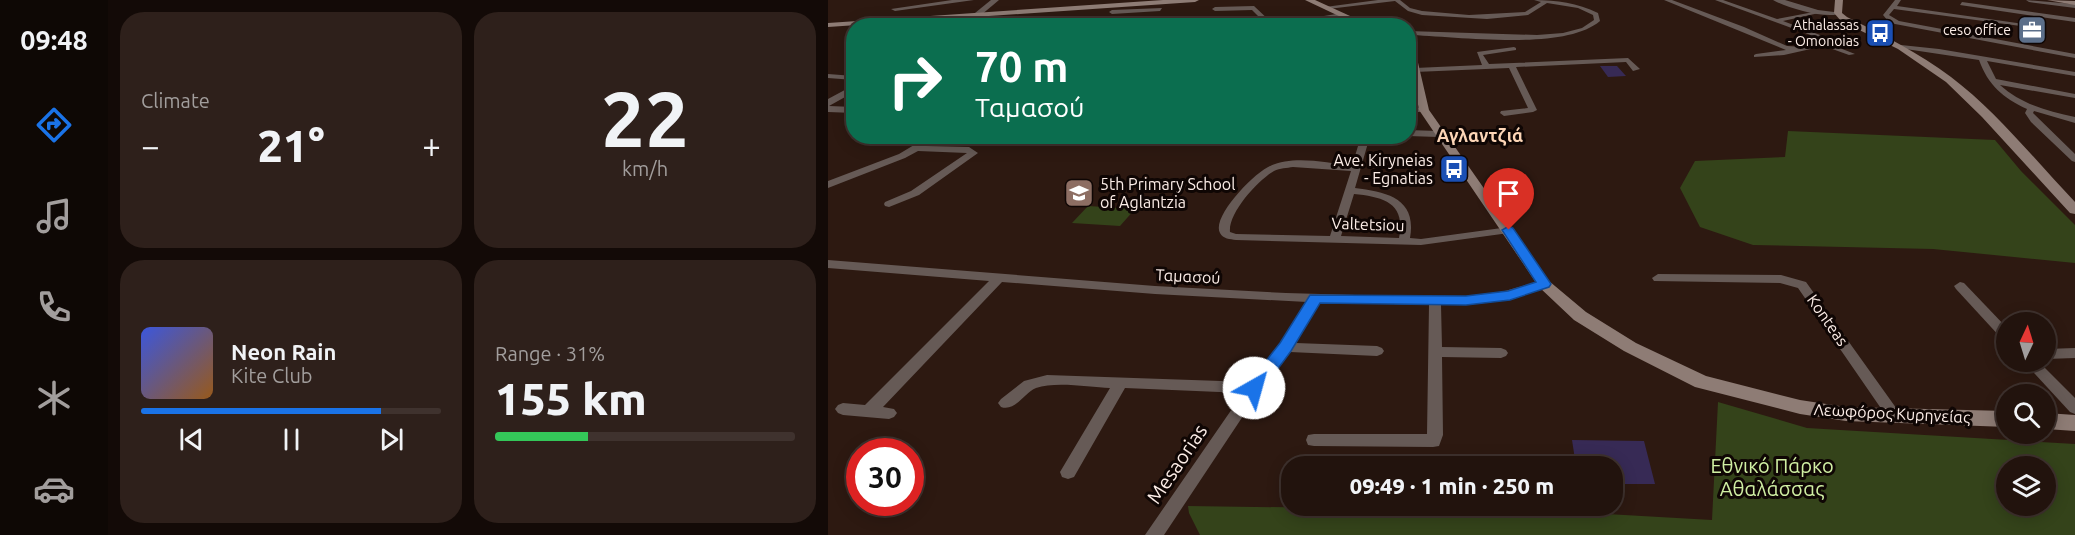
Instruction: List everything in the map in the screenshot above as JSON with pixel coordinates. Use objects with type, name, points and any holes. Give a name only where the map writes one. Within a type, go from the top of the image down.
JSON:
[{"type":"main road","points":[[928,18],[1113,9],[1195,0]]},
{"type":"main road","points":[[1309,0],[1350,18]]},
{"type":"main road","points":[[1839,0],[1838,14],[1860,28],[1901,47],[1939,71],[1957,87],[2075,210]]},
{"type":"main road","points":[[2051,0],[2075,3]]},
{"type":"main road","points":[[2070,0],[2075,3]]},
{"type":"main road","points":[[830,26],[846,24]]},
{"type":"main road","name":"Λεωφόρος Κυρηνείας","points":[[1416,74],[1424,110],[1438,134],[1509,230],[1544,284],[1590,323],[1661,364],[1701,382],[1800,407],[1846,414],[1996,419]]},
{"type":"main road","points":[[2056,422],[2075,423]]},
{"type":"street","points":[[884,18],[901,0]]},
{"type":"street","points":[[895,9],[970,0]]},
{"type":"street","points":[[1328,7],[1396,0],[1402,6],[1415,12],[1522,15],[1533,11],[1546,1]]},
{"type":"street","points":[[1416,33],[1519,37],[1584,30],[1597,21],[1596,14],[1585,8],[1537,0]]},
{"type":"street","points":[[1667,0],[1795,49]]},
{"type":"street","points":[[1711,3],[1720,0],[1777,20],[1818,36],[1824,41],[1821,45]]},
{"type":"street","points":[[1777,0],[1817,12],[1838,14]]},
{"type":"street","points":[[2029,0],[2075,3]]},
{"type":"street","points":[[972,18],[990,1]]},
{"type":"street","points":[[2028,25],[1896,3],[1886,15],[1886,18],[1897,23],[2033,41],[2075,56]]},
{"type":"street","points":[[1962,4],[2075,20]]},
{"type":"street","points":[[1689,8],[1700,6]]},
{"type":"street","points":[[1215,9],[1253,7],[1266,18]]},
{"type":"street","points":[[1110,18],[1113,9],[1160,9]]},
{"type":"street","points":[[1777,20],[1817,12]]},
{"type":"street","points":[[2025,13],[2033,41]]},
{"type":"street","points":[[1324,18],[1343,15]]},
{"type":"street","points":[[1469,36],[1472,15]]},
{"type":"street","points":[[1756,56],[1821,45],[1851,54]]},
{"type":"street","points":[[1901,47],[2075,74]]},
{"type":"street","points":[[1486,66],[1479,52],[1514,49]]},
{"type":"street","points":[[1767,55],[1780,59],[1800,58]]},
{"type":"street","points":[[1982,58],[1985,71],[2006,95],[2031,109],[2075,120]]},
{"type":"street","points":[[1416,70],[1628,60],[1636,69]]},
{"type":"street","points":[[1504,113],[1533,110],[1511,65]]},
{"type":"street","points":[[828,76],[846,77]]},
{"type":"street","points":[[1993,81],[2075,96]]},
{"type":"street","points":[[828,102],[846,92]]},
{"type":"street","points":[[828,109],[846,110]]},
{"type":"street","points":[[2031,109],[2029,113],[2034,120],[2075,159]]},
{"type":"street","points":[[1416,110],[1424,110]]},
{"type":"street","points":[[1416,133],[1438,134]]},
{"type":"street","points":[[828,185],[924,144]]},
{"type":"street","points":[[1335,239],[1364,144]]},
{"type":"street","points":[[889,204],[915,193],[973,153],[969,150],[918,148]]},
{"type":"street","name":"Valtetsiou","points":[[1357,169],[1286,165],[1267,171],[1250,186],[1224,222],[1224,230],[1227,235],[1236,237],[1404,242],[1449,239],[1509,230]]},
{"type":"street","points":[[1350,191],[1378,195],[1400,207],[1406,217],[1404,242]]},
{"type":"street","name":"Ταμασού","points":[[828,264],[1179,293],[1316,298],[1435,300],[1498,297],[1544,284]]},
{"type":"street","points":[[869,411],[1000,277]]},
{"type":"street","name":"Konteas","points":[[1658,278],[1780,279],[1802,285],[1894,416]]},
{"type":"street","points":[[1960,286],[1996,324]]},
{"type":"street","name":"Mesaorias","points":[[1154,535],[1254,388],[1286,347],[1316,298]]},
{"type":"street","points":[[1314,440],[1433,441],[1435,435],[1435,300]]},
{"type":"street","points":[[1286,347],[1377,351]]},
{"type":"street","points":[[1434,352],[1502,353]]},
{"type":"street","points":[[2056,354],[2075,353]]},
{"type":"street","points":[[2041,372],[2075,408]]},
{"type":"street","points":[[1006,402],[1037,382],[1254,388]]},
{"type":"street","points":[[1068,472],[1121,383]]},
{"type":"street","points":[[843,409],[889,413]]},
{"type":"green space","points":[[1788,131],[1995,140],[2021,171],[2075,225],[2075,263],[1933,249],[1753,245],[1700,227],[1680,188],[1695,161],[1785,157]]},
{"type":"green space","points":[[1088,206],[1135,209],[1120,226],[1072,223]]},
{"type":"green space","name":"Εθνικό Πάρκο Αθαλάσσας","points":[[1718,402],[1807,428],[1996,439],[1996,444],[2075,444],[2075,535],[1200,535],[1188,506],[1281,507],[1281,516],[1623,515],[1712,520]]},
{"type":"building","points":[[1600,66],[1617,66],[1626,76],[1608,77]]},
{"type":"building","points":[[1572,440],[1644,441],[1655,484],[1623,484],[1623,456],[1574,456]]},
{"type":"place","name":"ceso office","points":[[2032,30]]},
{"type":"place","name":"Athalassas - Omonoias","points":[[1880,33]]},
{"type":"place","name":"Ave. Kiryneias - Egnatias","points":[[1454,169]]},
{"type":"place","name":"5th Primary School of Aglantzia","points":[[1079,193]]},
{"type":"district","name":"Αγλαντζιά","points":[[1480,136]]},
{"type":"route","points":[[1254,388],[1286,347],[1316,298],[1448,301],[1487,299],[1510,296],[1544,284],[1509,230]]}]
